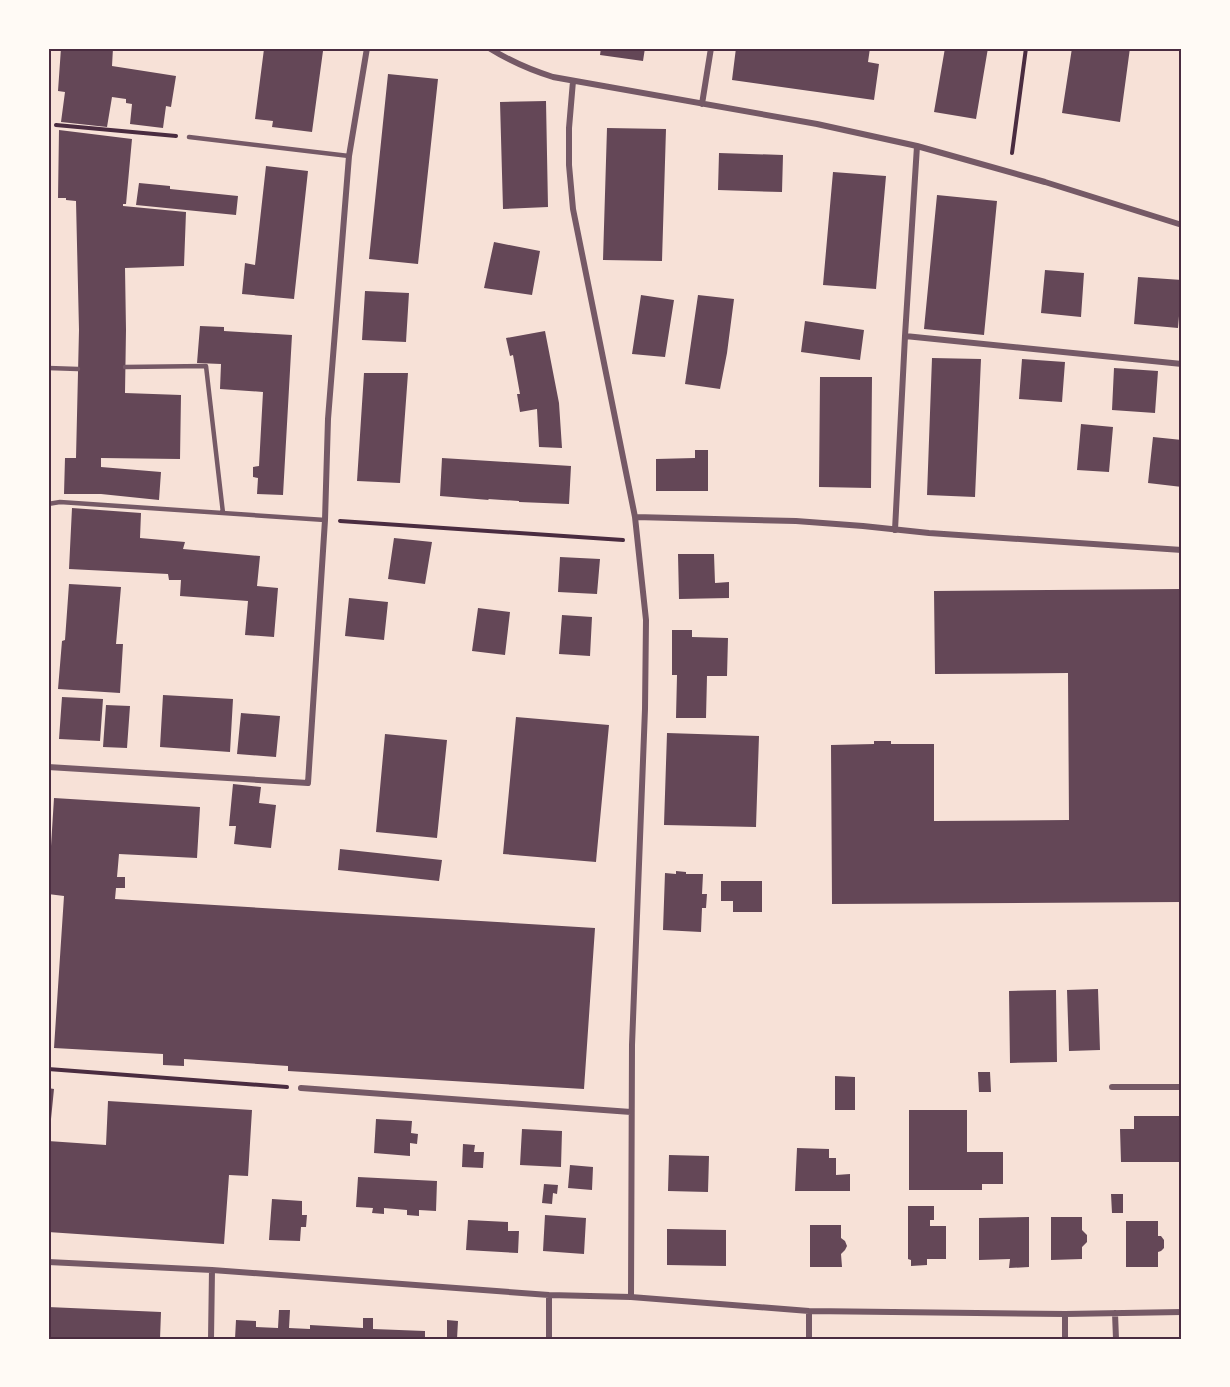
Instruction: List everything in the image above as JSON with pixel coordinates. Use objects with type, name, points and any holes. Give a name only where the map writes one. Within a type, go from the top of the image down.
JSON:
[{"type":"street","points":[[48,767],[308,783],[325,520],[328,419],[349,156],[367,48]]},
{"type":"street","points":[[489,48],[527,69],[553,77],[817,124],[917,146],[1045,182],[1182,225]]},
{"type":"street","points":[[702,104],[711,48]]},
{"type":"street","points":[[573,81],[569,128],[569,165],[573,208],[635,517],[646,620],[645,709],[632,1045],[632,1297]]},
{"type":"street","points":[[895,530],[917,146]]},
{"type":"street","points":[[905,336],[1182,364]]},
{"type":"street","points":[[635,517],[796,521],[1182,550]]},
{"type":"street","points":[[1112,1087],[1182,1087]]},
{"type":"street","points":[[301,1088],[631,1112]]},
{"type":"street","points":[[48,1262],[212,1270],[549,1295],[632,1297],[809,1311],[1065,1314],[1182,1312]]},
{"type":"street","points":[[211,1339],[212,1270]]},
{"type":"street","points":[[549,1295],[549,1339]]},
{"type":"street","points":[[809,1311],[809,1339]]},
{"type":"street","points":[[1115,1313],[1116,1339]]},
{"type":"street","points":[[1065,1314],[1065,1339]]},
{"type":"lane","points":[[189,137],[349,156]]},
{"type":"lane","points":[[125,367],[206,366],[223,513]]},
{"type":"lane","points":[[48,369],[78,369]]},
{"type":"lane","points":[[48,504],[60,502],[325,520]]},
{"type":"path","points":[[1012,153],[1026,48]]},
{"type":"path","points":[[56,125],[189,137]]},
{"type":"path","points":[[325,520],[637,541]]},
{"type":"path","points":[[48,1069],[301,1088]]},
{"type":"building","points":[[61,48],[113,48],[112,66],[176,76],[171,107],[166,106],[163,128],[130,124],[132,104],[126,103],[126,99],[112,97],[107,127],[61,122],[65,92],[58,91]]},
{"type":"building","points":[[282,48],[323,51],[312,132],[272,127],[273,121],[255,119],[264,49],[281,51]]},
{"type":"building","points":[[601,48],[645,48],[643,61],[600,55]]},
{"type":"building","points":[[736,48],[870,48],[868,62],[879,64],[874,100],[732,80]]},
{"type":"building","points":[[945,48],[988,48],[976,119],[934,112]]},
{"type":"building","points":[[1072,48],[1130,48],[1120,122],[1062,113]]},
{"type":"building","points":[[388,74],[438,79],[418,264],[369,259]]},
{"type":"building","points":[[546,101],[548,207],[503,209],[500,102]]},
{"type":"building","points":[[607,128],[666,129],[662,261],[603,260]]},
{"type":"building","points":[[59,130],[132,139],[126,204],[123,206],[186,212],[184,266],[125,268],[125,393],[181,395],[180,459],[101,458],[101,467],[161,472],[159,500],[101,494],[64,494],[65,458],[76,458],[79,330],[76,201],[58,198]]},
{"type":"building","points":[[719,153],[783,155],[782,192],[718,190]]},
{"type":"building","points":[[266,166],[308,171],[294,299],[242,294],[245,263],[255,265]]},
{"type":"building","points":[[833,172],[886,176],[876,289],[823,285]]},
{"type":"building","points":[[139,183],[170,186],[170,189],[238,196],[236,215],[136,205]]},
{"type":"building","points":[[937,195],[997,201],[984,335],[924,329]]},
{"type":"building","points":[[494,242],[540,251],[532,295],[484,288]]},
{"type":"building","points":[[1045,270],[1084,273],[1081,317],[1041,313]]},
{"type":"building","points":[[1138,277],[1182,280],[1178,328],[1134,324]]},
{"type":"building","points":[[365,291],[409,293],[406,342],[362,340]]},
{"type":"building","points":[[641,295],[674,300],[665,357],[632,354]]},
{"type":"building","points":[[698,295],[734,299],[720,389],[685,384]]},
{"type":"building","points":[[805,321],[864,330],[860,360],[801,352]]},
{"type":"building","points":[[200,326],[224,327],[224,331],[292,335],[283,495],[257,494],[258,478],[253,477],[253,467],[259,466],[263,392],[220,389],[221,364],[197,363]]},
{"type":"building","points":[[545,331],[559,403],[562,448],[539,447],[537,409],[520,412],[517,394],[520,394],[513,355],[510,356],[506,338]]},
{"type":"building","points":[[932,358],[981,359],[975,497],[927,495]]},
{"type":"building","points":[[1022,359],[1065,362],[1062,402],[1019,399]]},
{"type":"building","points":[[1114,368],[1158,371],[1155,413],[1112,410]]},
{"type":"building","points":[[364,373],[408,373],[400,483],[357,481]]},
{"type":"building","points":[[820,377],[872,377],[871,488],[819,487]]},
{"type":"building","points":[[1081,424],[1113,427],[1109,472],[1077,470]]},
{"type":"building","points":[[1153,437],[1182,440],[1182,487],[1148,483]]},
{"type":"building","points":[[695,450],[708,450],[708,491],[656,491],[656,459],[695,458]]},
{"type":"building","points":[[442,458],[571,466],[569,504],[440,496]]},
{"type":"building","points":[[72,508],[141,513],[140,538],[185,542],[183,549],[260,556],[257,586],[278,588],[274,637],[245,635],[248,601],[180,596],[181,580],[169,580],[168,574],[69,569]]},
{"type":"building","points":[[394,538],[432,542],[425,584],[388,579]]},
{"type":"building","points":[[678,554],[714,554],[715,583],[729,582],[729,598],[679,599]]},
{"type":"building","points":[[560,557],[600,559],[597,594],[558,592]]},
{"type":"building","points":[[69,584],[121,587],[116,644],[123,644],[120,693],[58,689],[62,641],[65,640]]},
{"type":"building","points":[[1182,589],[1182,902],[832,904],[831,745],[874,744],[874,741],[891,741],[891,744],[934,744],[934,821],[1069,820],[1068,673],[935,674],[934,591]]},
{"type":"building","points":[[349,598],[388,602],[384,640],[345,636]]},
{"type":"building","points":[[478,608],[510,612],[505,655],[472,651]]},
{"type":"building","points":[[562,615],[592,617],[590,656],[559,654]]},
{"type":"building","points":[[672,630],[692,630],[692,637],[728,638],[727,676],[707,676],[706,718],[676,718],[677,675],[672,675]]},
{"type":"building","points":[[163,695],[233,699],[230,752],[160,747]]},
{"type":"building","points":[[62,697],[103,699],[100,741],[59,739]]},
{"type":"building","points":[[106,705],[130,706],[127,748],[103,747]]},
{"type":"building","points":[[241,713],[280,716],[276,757],[237,754]]},
{"type":"building","points":[[516,717],[609,725],[596,862],[503,854]]},
{"type":"building","points":[[667,733],[759,736],[756,827],[664,825]]},
{"type":"building","points":[[385,734],[447,740],[437,838],[376,832]]},
{"type":"building","points":[[233,784],[261,787],[259,803],[276,805],[271,848],[234,844],[236,826],[229,826]]},
{"type":"building","points":[[54,798],[200,807],[197,858],[119,854],[117,877],[125,877],[125,888],[116,888],[115,899],[595,928],[584,1089],[288,1071],[288,1066],[184,1059],[184,1066],[163,1065],[163,1054],[54,1048],[64,896],[48,894]]},
{"type":"building","points":[[340,849],[442,860],[439,881],[338,870]]},
{"type":"building","points":[[676,871],[686,872],[686,874],[703,874],[702,894],[707,894],[706,908],[702,908],[701,932],[663,930],[665,873],[676,874]]},
{"type":"building","points":[[721,881],[762,881],[762,912],[733,912],[733,901],[721,901]]},
{"type":"building","points":[[1098,989],[1100,1050],[1069,1051],[1067,990]]},
{"type":"building","points":[[1056,990],[1057,1062],[1010,1063],[1009,991]]},
{"type":"building","points":[[978,1072],[990,1072],[991,1092],[979,1092]]},
{"type":"building","points":[[835,1076],[855,1077],[855,1110],[835,1110]]},
{"type":"building","points":[[48,1088],[54,1089],[50,1129],[48,1129]]},
{"type":"building","points":[[108,1101],[252,1110],[248,1176],[229,1175],[224,1244],[48,1232],[48,1141],[106,1145]]},
{"type":"building","points":[[909,1110],[967,1110],[967,1152],[1003,1152],[1003,1184],[982,1184],[982,1190],[909,1190]]},
{"type":"building","points":[[1134,1116],[1182,1116],[1182,1162],[1121,1162],[1120,1129],[1134,1129]]},
{"type":"building","points":[[376,1119],[412,1121],[411,1133],[418,1134],[417,1144],[410,1143],[410,1156],[374,1153]]},
{"type":"building","points":[[522,1129],[562,1131],[561,1167],[520,1165]]},
{"type":"building","points":[[463,1144],[475,1145],[474,1152],[484,1152],[483,1168],[462,1167]]},
{"type":"building","points":[[797,1148],[829,1149],[829,1158],[836,1158],[836,1175],[850,1174],[850,1191],[795,1191]]},
{"type":"building","points":[[669,1155],[709,1156],[708,1192],[668,1191]]},
{"type":"building","points":[[570,1165],[593,1167],[592,1190],[568,1188]]},
{"type":"building","points":[[358,1177],[437,1181],[436,1211],[419,1210],[419,1216],[407,1215],[407,1210],[384,1208],[384,1214],[372,1213],[373,1208],[356,1207]]},
{"type":"building","points":[[544,1184],[558,1185],[557,1194],[553,1193],[552,1204],[542,1203]]},
{"type":"building","points":[[1111,1194],[1123,1194],[1123,1213],[1112,1213]]},
{"type":"building","points":[[272,1199],[302,1201],[302,1215],[307,1215],[306,1227],[301,1227],[300,1241],[269,1240]]},
{"type":"building","points":[[908,1206],[934,1206],[934,1220],[930,1220],[930,1226],[946,1226],[946,1259],[927,1259],[927,1265],[911,1266],[911,1260],[908,1259]]},
{"type":"building","points":[[545,1215],[586,1218],[584,1254],[543,1251]]},
{"type":"building","points":[[1029,1217],[1029,1267],[1009,1268],[1010,1259],[979,1260],[979,1218]]},
{"type":"building","points":[[1051,1217],[1082,1217],[1082,1230],[1087,1235],[1087,1242],[1082,1247],[1082,1259],[1051,1260]]},
{"type":"building","points":[[468,1220],[508,1222],[508,1231],[519,1231],[518,1253],[466,1250]]},
{"type":"building","points":[[1126,1221],[1158,1221],[1158,1236],[1164,1240],[1164,1248],[1158,1252],[1158,1267],[1126,1267]]},
{"type":"building","points":[[810,1225],[841,1225],[841,1238],[847,1246],[841,1254],[842,1267],[810,1267]]},
{"type":"building","points":[[667,1229],[726,1230],[726,1266],[667,1265]]},
{"type":"building","points":[[48,1307],[161,1312],[160,1339],[48,1339]]},
{"type":"building","points":[[279,1310],[290,1310],[289,1328],[310,1329],[310,1325],[363,1328],[363,1318],[373,1318],[373,1329],[425,1331],[425,1337],[431,1337],[431,1339],[235,1339],[236,1320],[256,1321],[256,1327],[278,1328]]},
{"type":"building","points":[[447,1320],[458,1321],[457,1339],[447,1339]]}]
